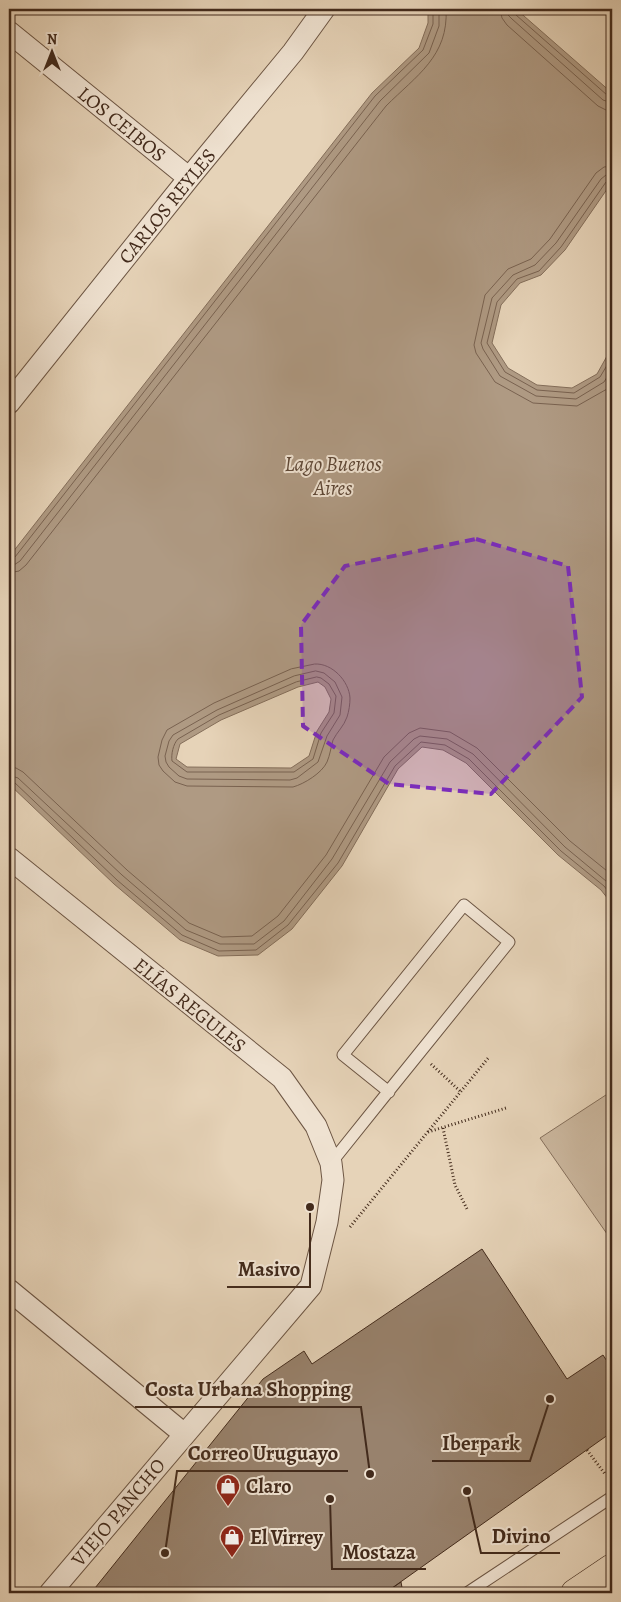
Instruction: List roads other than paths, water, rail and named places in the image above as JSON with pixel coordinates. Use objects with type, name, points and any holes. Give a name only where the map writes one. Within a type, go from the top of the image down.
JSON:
[{"type":"main road","points":[[575,1593],[612,1568]]},
{"type":"street","name":"CARLOS REYLES","points":[[9,403],[189,178],[293,52],[324,9]]},
{"type":"street","name":"LOS CEIBOS","points":[[9,32],[189,178]]},
{"type":"street","name":"ELÍAS REGULES","points":[[9,858],[282,1078],[316,1126],[332,1171]]},
{"type":"street","name":"VIEJO PANCHO","points":[[50,1593],[311,1286],[328,1222],[332,1171]]},
{"type":"street","points":[[9,1290],[184,1434]]},
{"type":"lane","points":[[332,1171],[389,1092],[509,942],[464,905],[343,1055],[389,1092]]},
{"type":"lane","points":[[468,1593],[612,1497]]},
{"type":"water","name":"Lago Buenos Aires","points":[[428,9],[516,9],[612,93],[612,182],[565,250],[541,275],[520,283],[501,305],[492,343],[508,368],[537,385],[572,388],[597,374],[612,347],[612,904],[601,890],[558,855],[466,763],[443,750],[422,747],[398,769],[342,866],[292,929],[258,955],[218,956],[180,940],[114,884],[9,784],[9,557],[372,93],[419,48],[428,23]],"holes":[[[318,682],[325,687],[331,699],[329,712],[317,731],[309,756],[291,768],[187,767],[176,759],[180,744],[221,720],[298,687]]]},
{"type":"place","name":"Masivo","points":[[310,1207]]},
{"type":"place","name":"Iberpark","points":[[550,1399]]},
{"type":"place","name":"Costa Urbana Shopping","points":[[370,1474]]},
{"type":"place","name":"Divino","points":[[467,1491]]},
{"type":"place","name":"Mostaza","points":[[330,1499]]},
{"type":"place","name":"Claro","points":[[228,1507]]},
{"type":"place","name":"Correo Uruguayo","points":[[165,1553]]},
{"type":"place","name":"El Virrey","points":[[232,1558]]}]
